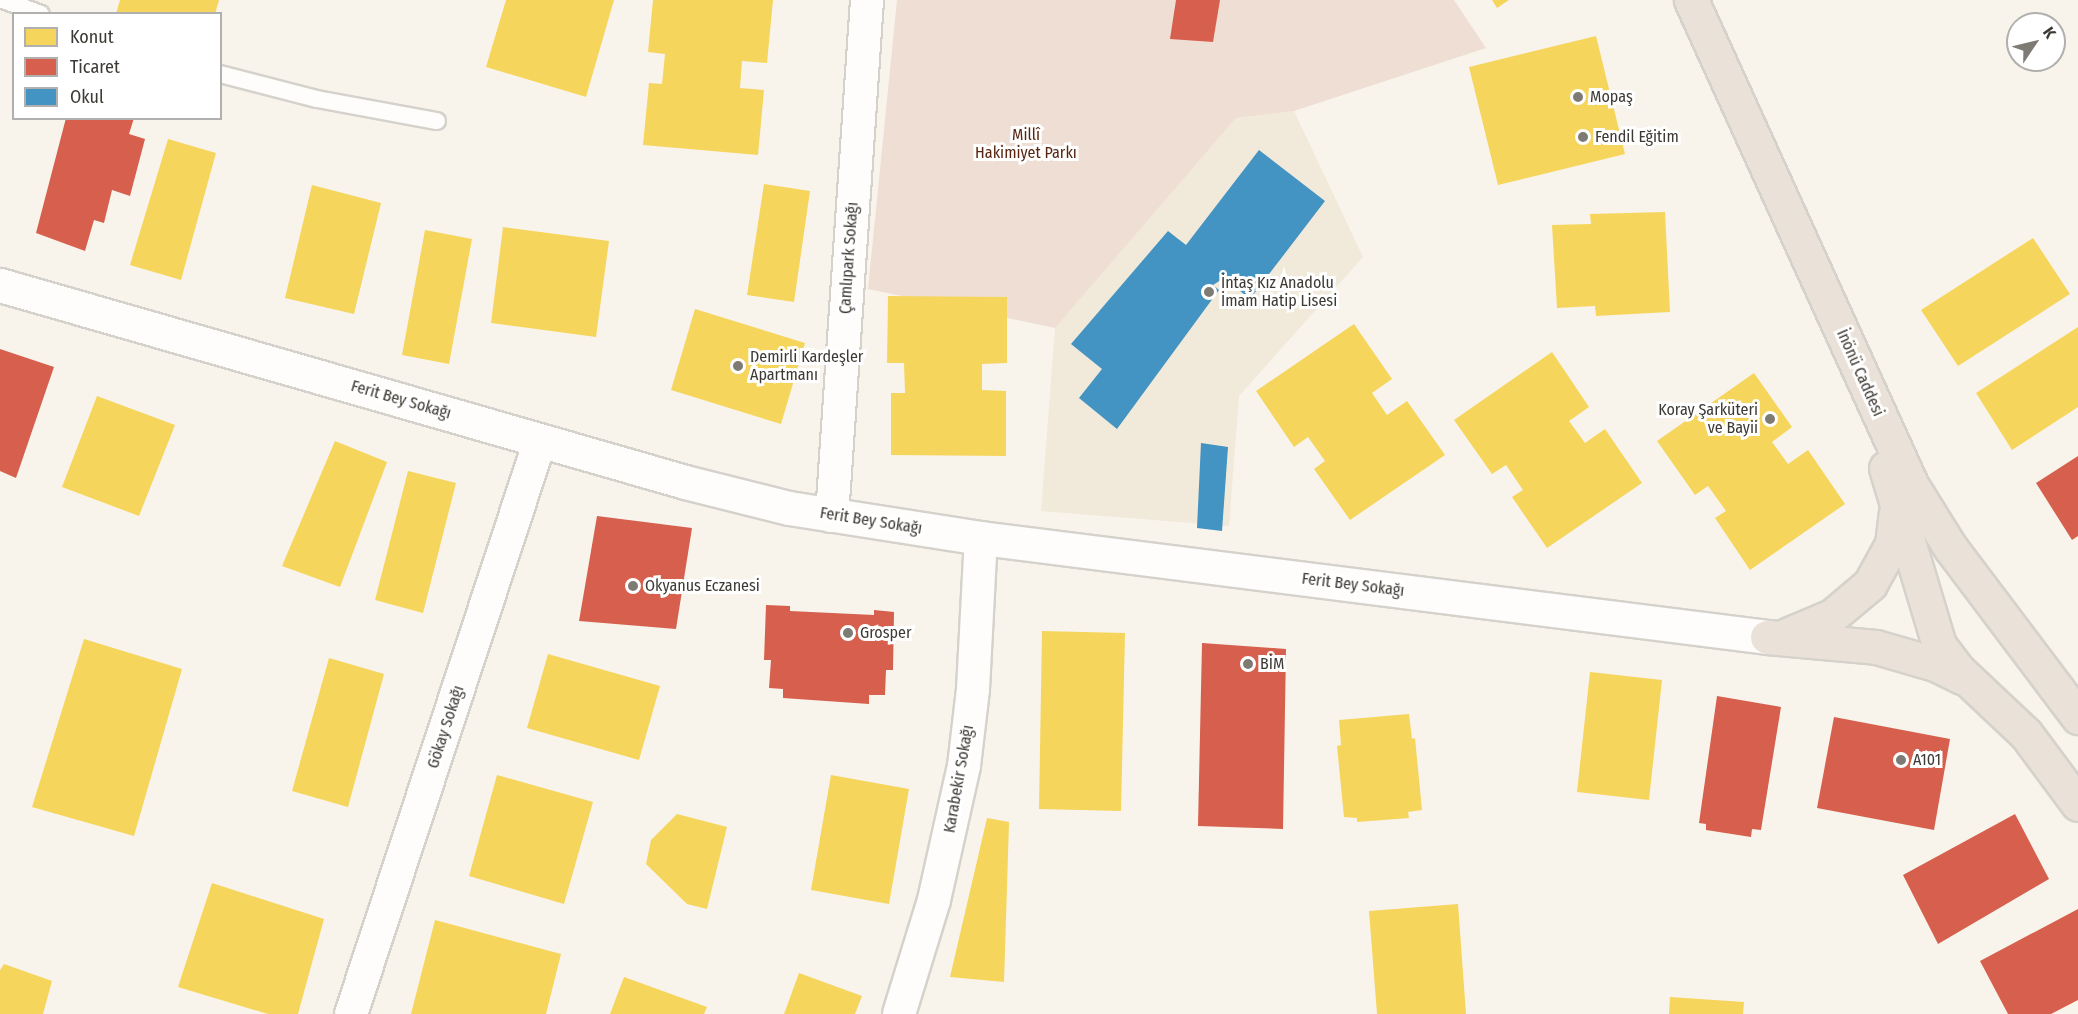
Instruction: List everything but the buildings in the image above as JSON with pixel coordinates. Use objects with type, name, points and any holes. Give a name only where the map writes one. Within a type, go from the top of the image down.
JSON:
[{"type":"main road","name":"İnönü Caddesi","points":[[1691,0],[1898,460],[1932,521],[2078,717]]},
{"type":"main road","points":[[1845,338],[1894,494],[1933,632],[1947,658],[2026,734],[2078,804]]},
{"type":"main road","points":[[1767,637],[1797,633],[1820,623],[1848,606],[1870,584],[1886,560],[1895,535],[1894,494]]},
{"type":"main road","points":[[1767,637],[1891,650],[1946,669],[1977,688]]},
{"type":"street","name":"Çamlıpark Sokağı","points":[[832,516],[867,0]]},
{"type":"street","name":"Ferit Bey Sokağı","points":[[0,285],[737,496],[832,516],[981,538],[1767,637]]},
{"type":"street","name":"Gökay Sokağı","points":[[351,1014],[540,441]]},
{"type":"street","name":"Karabekir Sokağı","points":[[899,1014],[934,900],[964,766],[973,689],[981,538]]},
{"type":"lane","points":[[3,0],[36,12]]},
{"type":"lane","points":[[222,75],[317,99],[437,121]]},
{"type":"shaded area","name":"İntaş Kız Anadolu İmam Hatip Lisesi","points":[[1294,111],[1363,257],[1239,396],[1229,526],[1041,511],[1055,328],[1236,118]]},
{"type":"green space","name":"Millî Hakimiyet Parkı","points":[[897,0],[1454,0],[1486,48],[1294,111],[1236,118],[1055,328],[868,289]]},
{"type":"place","name":"Mopaş","points":[[1578,97]]},
{"type":"place","name":"Fendil Eğitim","points":[[1583,137]]},
{"type":"place","name":"İntaş Kız Anadolu İmam Hatip Lisesi","points":[[1209,292]]},
{"type":"place","name":"Demirli Kardeşler Apartmanı","points":[[738,366]]},
{"type":"place","name":"Koray Şarküteri ve Bayii","points":[[1770,419]]},
{"type":"place","name":"Okyanus Eczanesi","points":[[633,586]]},
{"type":"place","name":"Grosper","points":[[848,633]]},
{"type":"place","name":"BİM","points":[[1248,664]]},
{"type":"place","name":"A101","points":[[1901,760]]}]
